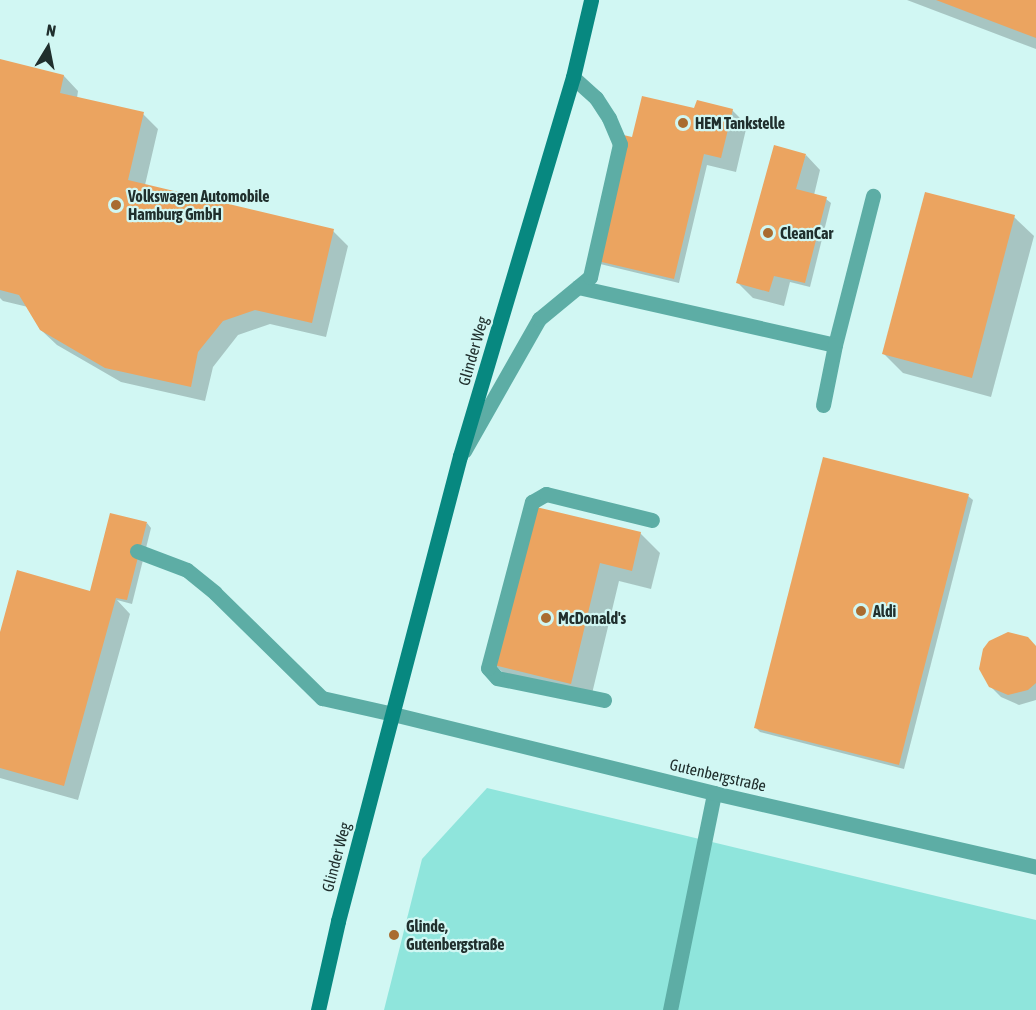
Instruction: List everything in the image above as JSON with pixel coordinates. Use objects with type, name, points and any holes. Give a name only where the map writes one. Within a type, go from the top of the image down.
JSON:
[{"type":"main road","name":"Glinder Weg","points":[[318,1010],[338,921],[460,456],[573,77],[591,0]]},
{"type":"street","points":[[460,456],[539,319],[590,276],[620,144],[609,118],[596,98],[573,77]]},
{"type":"street","points":[[823,405],[835,345],[873,196]]},
{"type":"street","points":[[578,287],[835,345]]},
{"type":"street","points":[[604,700],[496,678],[490,673],[488,668],[529,513],[532,502],[546,494],[652,520]]},
{"type":"street","points":[[137,551],[187,570],[215,593],[322,698],[393,714]]},
{"type":"street","name":"Gutenbergstraße","points":[[393,714],[714,793],[1036,867]]},
{"type":"street","points":[[670,1010],[714,793]]},
{"type":"shaded area","points":[[487,788],[1036,920],[1036,1010],[384,1010],[422,859]]},
{"type":"building","points":[[936,0],[1036,0],[1036,38]]},
{"type":"building","name":"Volkswagen Automobile Hamburg GmbH","points":[[0,59],[64,75],[60,93],[144,112],[128,180],[334,229],[312,323],[255,310],[223,321],[198,352],[191,387],[105,368],[40,330],[19,295],[0,290]]},
{"type":"building","points":[[642,96],[694,108],[697,100],[733,109],[721,158],[704,154],[674,279],[589,259],[619,134],[632,137]]},
{"type":"building","name":"CleanCar","points":[[774,145],[806,154],[796,189],[827,197],[805,283],[774,276],[769,292],[736,283]]},
{"type":"building","points":[[925,192],[1015,215],[972,378],[882,354]]},
{"type":"building","name":"Aldi","points":[[823,457],[969,494],[899,765],[754,728]]},
{"type":"building","name":"McDonald's","points":[[532,506],[641,532],[632,571],[600,563],[571,684],[494,665]]},
{"type":"building","points":[[110,513],[147,522],[127,600],[116,598],[64,786],[0,768],[0,632],[17,570],[90,591]]},
{"type":"building","points":[[1008,632],[1028,637],[1036,646],[1036,683],[1028,690],[1008,695],[989,687],[979,669],[983,649],[989,641]]},
{"type":"place","name":"HEM Tankstelle","points":[[683,123]]},
{"type":"place","name":"Volkswagen Automobile Hamburg GmbH","points":[[116,205]]},
{"type":"place","name":"CleanCar","points":[[768,233]]},
{"type":"place","name":"Aldi","points":[[861,611]]},
{"type":"place","name":"McDonald's","points":[[546,618]]},
{"type":"place","name":"Glinde, Gutenbergstraße","points":[[394,935]]}]
